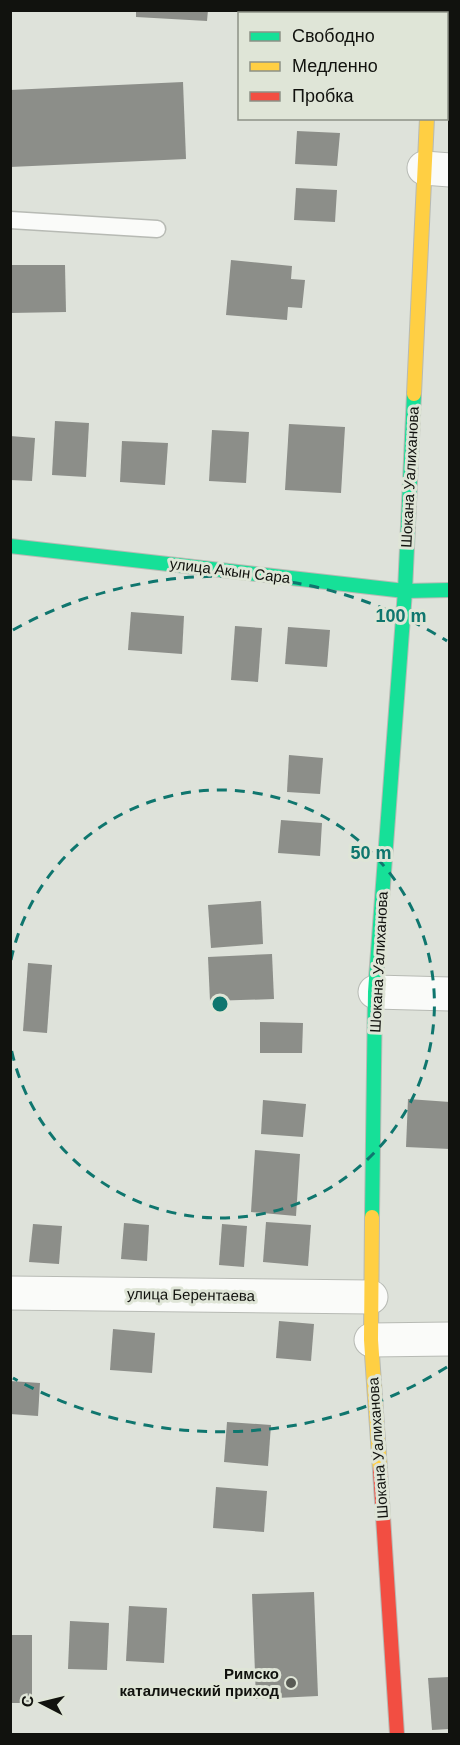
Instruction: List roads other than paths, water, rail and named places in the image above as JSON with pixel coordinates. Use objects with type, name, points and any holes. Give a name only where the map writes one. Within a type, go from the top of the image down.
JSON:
[{"type":"street","name":"Шокана Уалиханова","points":[[397,1734],[371,1340],[375,992],[437,169],[427,120]]},
{"type":"street","name":"улица Акын Сара","points":[[10,546],[405,591],[450,591]]},
{"type":"street","points":[[375,992],[450,994]]},
{"type":"street","name":"улица Берентаева","points":[[10,1293],[371,1297]]},
{"type":"street","points":[[371,1340],[450,1340]]},
{"type":"lane","points":[[10,220],[157,229]]},
{"type":"place","name":"Римско каталический приход","points":[[291,1683]]}]
